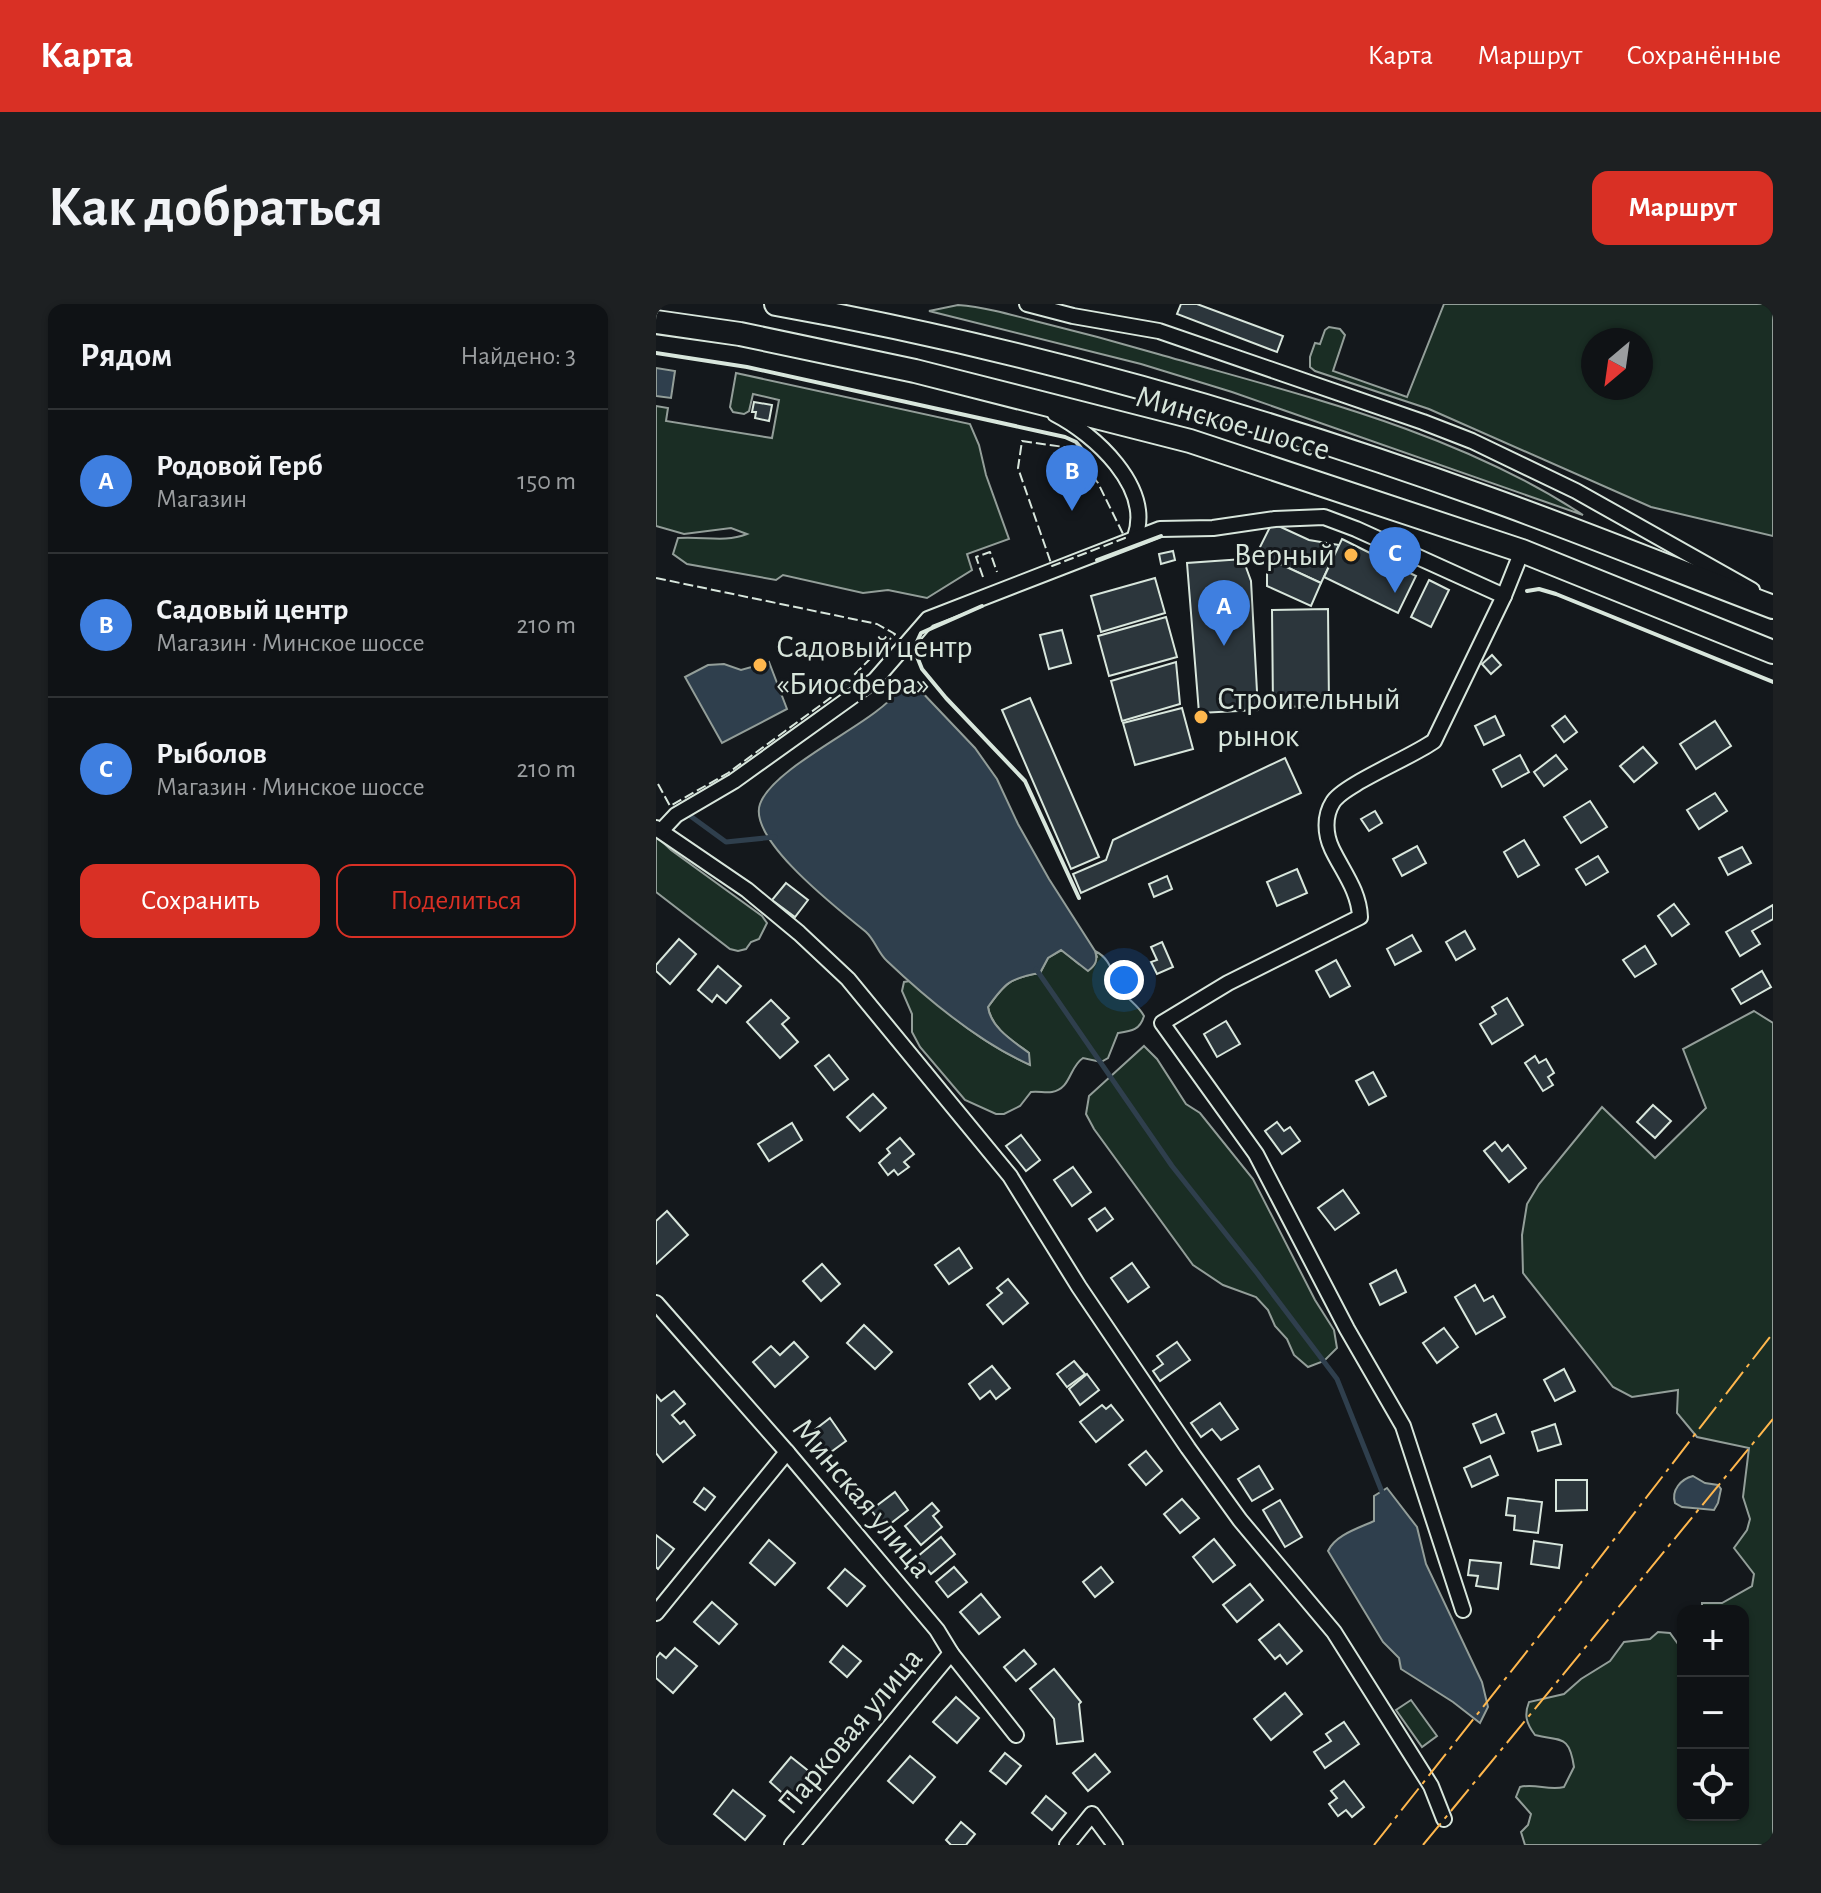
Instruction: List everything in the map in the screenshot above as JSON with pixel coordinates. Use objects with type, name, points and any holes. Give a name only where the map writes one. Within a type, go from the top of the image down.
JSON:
[{"type":"highway","name":"Минское шоссе","points":[[776,304],[933,336],[1257,421],[1490,499],[1773,607]]},
{"type":"highway","name":"Минское шоссе","points":[[656,322],[740,334],[828,353],[1205,445],[1522,551],[1773,652]]},
{"type":"street","points":[[1027,304],[1073,316],[1159,331],[1472,441],[1576,491],[1773,601]]},
{"type":"street","points":[[1026,399],[1081,428],[1105,450],[1136,499],[1140,513],[1135,537]]},
{"type":"street","points":[[1140,513],[1160,529]]},
{"type":"street","points":[[1444,1819],[1431,1786],[1334,1632],[1240,1520],[1188,1448],[1079,1287],[1010,1176],[848,979],[747,890],[658,829],[734,781],[875,680],[928,619],[1160,529],[1213,528],[1275,519],[1324,517],[1504,596]]},
{"type":"street","points":[[1463,1610],[1403,1426],[1347,1329],[1256,1154],[1162,1023],[1228,983],[1360,917],[1359,900],[1331,847],[1326,827],[1334,799],[1434,741],[1504,596],[1522,551]]},
{"type":"street","name":"Минская улица","points":[[656,1303],[937,1630],[951,1653],[1016,1735]]},
{"type":"street","points":[[656,1613],[787,1452]]},
{"type":"street","name":"Парковая улица","points":[[792,1845],[951,1653]]},
{"type":"street","points":[[1067,1845],[1092,1814],[1115,1845]]},
{"type":"green space","points":[[1444,304],[1773,304],[1773,536],[1651,507],[1429,409],[1315,371],[1310,367],[1310,357],[1315,343],[1320,344],[1329,327],[1340,329],[1345,335],[1333,371],[1407,397]]},
{"type":"green space","points":[[958,305],[996,311],[1096,337],[1377,419],[1483,460],[1583,515],[1232,392],[1141,364],[929,311]]},
{"type":"green space","points":[[736,373],[970,424],[1009,539],[967,554],[972,570],[927,598],[888,590],[863,593],[783,575],[776,580],[687,564],[673,554],[678,538],[722,539],[747,534],[731,528],[684,534],[656,526],[656,406],[668,408],[666,421],[772,438],[779,400],[753,394],[749,411],[744,414],[733,412],[730,407]]},
{"type":"green space","points":[[656,836],[762,916],[767,923],[759,939],[751,942],[746,949],[730,949],[656,892]]},
{"type":"green space","points":[[1062,950],[1079,964],[1097,957],[1095,951],[1101,954],[1121,990],[1144,1016],[1140,1024],[1118,1033],[1108,1058],[1101,1062],[1083,1058],[1063,1087],[1049,1092],[1031,1092],[1020,1106],[1004,1114],[996,1114],[965,1100],[920,1047],[912,1032],[912,1014],[902,991],[904,982],[910,981],[981,1038],[1029,1064],[1029,1053],[998,1028],[988,1007],[1009,983],[1040,973],[1048,958]]},
{"type":"green space","points":[[1754,1011],[1773,1023],[1773,1845],[1525,1845],[1521,1832],[1528,1825],[1531,1814],[1516,1797],[1520,1787],[1564,1787],[1574,1767],[1566,1744],[1535,1735],[1532,1731],[1526,1715],[1529,1702],[1564,1694],[1610,1661],[1624,1642],[1650,1639],[1658,1632],[1670,1633],[1677,1643],[1677,1821],[1749,1821],[1749,1605],[1702,1603],[1722,1603],[1752,1586],[1754,1574],[1734,1548],[1747,1530],[1750,1519],[1743,1497],[1749,1448],[1697,1437],[1677,1413],[1678,1390],[1632,1397],[1613,1387],[1523,1273],[1522,1235],[1527,1204],[1539,1184],[1602,1107],[1655,1158],[1706,1108],[1683,1049]]},
{"type":"green space","points":[[1144,1046],[1157,1059],[1186,1104],[1200,1113],[1253,1179],[1315,1300],[1334,1330],[1337,1348],[1324,1361],[1308,1367],[1294,1355],[1268,1310],[1256,1297],[1223,1285],[1193,1265],[1094,1129],[1086,1114],[1089,1096]]},
{"type":"green space","points":[[1411,1700],[1437,1736],[1422,1747],[1396,1710]]},
{"type":"water","points":[[656,368],[675,371],[671,398],[656,396]]},
{"type":"water","points":[[769,662],[787,709],[722,743],[685,677],[708,665],[724,664],[741,670]]},
{"type":"water","points":[[905,685],[917,687],[975,748],[997,779],[1049,879],[1095,951],[1096,962],[1088,971],[1061,950],[1048,958],[1040,973],[1009,983],[988,1007],[998,1028],[1029,1053],[1030,1065],[973,1032],[903,976],[884,958],[866,932],[818,892],[781,855],[760,819],[760,804],[779,779],[882,707]]},
{"type":"water","points":[[1693,1476],[1721,1489],[1714,1510],[1682,1507],[1675,1503],[1674,1494],[1678,1486]]},
{"type":"water","points":[[1387,1488],[1417,1527],[1426,1564],[1482,1682],[1488,1707],[1480,1723],[1401,1669],[1399,1658],[1383,1642],[1328,1551],[1342,1536],[1374,1521],[1374,1496]]},
{"type":"building","points":[[1181,304],[1197,304],[1283,336],[1277,352],[1177,314]]},
{"type":"building","points":[[754,402],[772,405],[769,421],[755,418],[756,412],[752,412]]},
{"type":"building","points":[[1272,523],[1309,540],[1339,545],[1321,583],[1267,558],[1259,549]]},
{"type":"building","points":[[1342,539],[1416,576],[1398,613],[1324,577]]},
{"type":"building","points":[[1173,551],[1175,560],[1161,564],[1159,554]]},
{"type":"building","points":[[1267,558],[1321,583],[1311,606],[1267,586]]},
{"type":"building","points":[[1243,559],[1251,581],[1258,710],[1199,713],[1187,563]]},
{"type":"building","points":[[1155,578],[1165,613],[1101,632],[1091,596]]},
{"type":"building","points":[[1429,580],[1449,590],[1431,627],[1411,617]]},
{"type":"building","points":[[1328,609],[1329,706],[1273,707],[1272,610]]},
{"type":"building","points":[[1166,617],[1177,657],[1109,676],[1098,636]]},
{"type":"building","points":[[1062,630],[1071,663],[1049,669],[1040,635]]},
{"type":"building","points":[[1492,655],[1501,665],[1491,674],[1482,664]]},
{"type":"building","points":[[1176,662],[1180,704],[1122,721],[1111,681]]},
{"type":"building","points":[[1030,698],[1099,857],[1071,869],[1002,710]]},
{"type":"building","points":[[1182,708],[1193,749],[1135,765],[1123,723]]},
{"type":"building","points":[[1495,716],[1504,735],[1484,745],[1475,726]]},
{"type":"building","points":[[1565,716],[1577,732],[1564,742],[1552,726]]},
{"type":"building","points":[[1715,721],[1731,746],[1696,769],[1680,744]]},
{"type":"building","points":[[1643,747],[1657,763],[1634,782],[1620,766]]},
{"type":"building","points":[[1520,755],[1529,772],[1502,787],[1493,770]]},
{"type":"building","points":[[1556,755],[1567,769],[1544,786],[1534,772]]},
{"type":"building","points":[[1285,758],[1301,793],[1081,893],[1073,874],[1106,860],[1113,840]]},
{"type":"building","points":[[1715,793],[1727,811],[1699,829],[1687,810]]},
{"type":"building","points":[[1590,801],[1607,827],[1581,843],[1564,817]]},
{"type":"building","points":[[1375,811],[1382,823],[1369,831],[1361,819]]},
{"type":"building","points":[[1524,840],[1539,865],[1518,877],[1504,852]]},
{"type":"building","points":[[1417,846],[1426,863],[1402,876],[1393,859]]},
{"type":"building","points":[[1742,847],[1751,863],[1728,875],[1719,858]]},
{"type":"building","points":[[1598,856],[1608,872],[1586,885],[1576,869]]},
{"type":"building","points":[[1297,869],[1307,893],[1277,906],[1267,882]]},
{"type":"building","points":[[1167,876],[1172,889],[1154,897],[1149,884]]},
{"type":"building","points":[[786,883],[808,900],[795,917],[772,900]]},
{"type":"building","points":[[1674,904],[1689,924],[1672,936],[1658,916]]},
{"type":"building","points":[[1773,905],[1773,919],[1752,931],[1760,944],[1740,956],[1726,932]]},
{"type":"building","points":[[1465,931],[1475,949],[1456,960],[1446,942]]},
{"type":"building","points":[[1412,935],[1421,951],[1395,965],[1387,949]]},
{"type":"building","points":[[679,939],[696,954],[670,984],[656,971],[656,965]]},
{"type":"building","points":[[1162,942],[1173,967],[1157,974],[1151,962],[1157,960],[1151,947]]},
{"type":"building","points":[[1645,946],[1656,964],[1635,977],[1623,960]]},
{"type":"building","points":[[1336,960],[1350,986],[1330,997],[1316,971]]},
{"type":"building","points":[[718,966],[741,986],[726,1003],[717,995],[712,1002],[698,990]]},
{"type":"building","points":[[1762,971],[1771,987],[1741,1004],[1732,989]]},
{"type":"building","points":[[1507,998],[1523,1025],[1492,1044],[1480,1024],[1496,1014],[1492,1007]]},
{"type":"building","points":[[771,1000],[789,1018],[782,1024],[798,1042],[780,1058],[747,1022]]},
{"type":"building","points":[[1226,1021],[1240,1044],[1217,1057],[1204,1034]]},
{"type":"building","points":[[829,1055],[848,1079],[834,1090],[815,1066]]},
{"type":"building","points":[[1535,1056],[1539,1063],[1546,1059],[1554,1073],[1548,1077],[1553,1085],[1543,1091],[1525,1063]]},
{"type":"building","points":[[1373,1072],[1386,1096],[1369,1105],[1356,1081]]},
{"type":"building","points":[[873,1094],[886,1108],[860,1131],[847,1117]]},
{"type":"building","points":[[1653,1105],[1671,1121],[1655,1138],[1637,1122]]},
{"type":"building","points":[[1277,1122],[1284,1131],[1290,1127],[1300,1141],[1282,1154],[1265,1131]]},
{"type":"building","points":[[792,1123],[802,1140],[769,1161],[758,1144]]},
{"type":"building","points":[[1021,1135],[1040,1160],[1026,1171],[1006,1146]]},
{"type":"building","points":[[900,1138],[914,1154],[904,1162],[909,1167],[898,1175],[894,1170],[888,1175],[879,1163],[890,1153],[887,1149]]},
{"type":"building","points":[[1495,1142],[1502,1151],[1508,1145],[1526,1168],[1509,1182],[1484,1151]]},
{"type":"building","points":[[1073,1167],[1091,1192],[1072,1206],[1054,1180]]},
{"type":"building","points":[[1343,1190],[1359,1213],[1335,1230],[1318,1208]]},
{"type":"building","points":[[1105,1208],[1113,1219],[1097,1231],[1089,1219]]},
{"type":"building","points":[[667,1211],[688,1235],[656,1264],[656,1221]]},
{"type":"building","points":[[959,1248],[972,1268],[949,1284],[935,1265]]},
{"type":"building","points":[[1132,1263],[1149,1287],[1128,1302],[1111,1278]]},
{"type":"building","points":[[822,1264],[840,1284],[821,1301],[803,1281]]},
{"type":"building","points":[[1396,1270],[1406,1292],[1380,1305],[1370,1284]]},
{"type":"building","points":[[1008,1279],[1028,1303],[1003,1324],[987,1305],[1002,1293],[997,1288]]},
{"type":"building","points":[[1475,1285],[1484,1301],[1493,1296],[1505,1317],[1476,1334],[1455,1297]]},
{"type":"building","points":[[864,1325],[892,1352],[875,1369],[847,1343]]},
{"type":"building","points":[[1444,1328],[1458,1347],[1437,1363],[1423,1343]]},
{"type":"building","points":[[794,1342],[808,1357],[775,1387],[753,1362],[771,1346],[780,1355]]},
{"type":"building","points":[[1177,1342],[1190,1360],[1160,1381],[1153,1371],[1163,1364],[1157,1356]]},
{"type":"building","points":[[1074,1361],[1085,1374],[1067,1387],[1057,1374]]},
{"type":"building","points":[[992,1366],[1010,1388],[996,1399],[990,1391],[980,1399],[969,1384]]},
{"type":"building","points":[[1564,1369],[1575,1391],[1555,1401],[1544,1380]]},
{"type":"building","points":[[1087,1374],[1099,1390],[1080,1405],[1069,1389]]},
{"type":"building","points":[[674,1391],[685,1404],[672,1415],[680,1424],[684,1421],[695,1435],[663,1462],[656,1453],[656,1395],[661,1401]]},
{"type":"building","points":[[1220,1403],[1238,1429],[1221,1440],[1212,1429],[1201,1437],[1191,1423]]},
{"type":"building","points":[[1102,1405],[1106,1409],[1111,1405],[1123,1420],[1096,1442],[1080,1422]]},
{"type":"building","points":[[1496,1414],[1504,1433],[1481,1443],[1473,1424]]},
{"type":"building","points":[[830,1418],[846,1441],[824,1457],[808,1435]]},
{"type":"building","points":[[1555,1424],[1561,1444],[1538,1451],[1532,1432]]},
{"type":"building","points":[[1146,1451],[1162,1471],[1146,1485],[1129,1465]]},
{"type":"building","points":[[1490,1456],[1498,1475],[1472,1487],[1464,1468]]},
{"type":"building","points":[[1259,1466],[1273,1489],[1252,1501],[1238,1479]]},
{"type":"building","points":[[1556,1480],[1587,1480],[1587,1510],[1556,1511]]},
{"type":"building","points":[[704,1488],[715,1497],[705,1510],[694,1502]]},
{"type":"building","points":[[895,1492],[908,1510],[885,1528],[871,1510]]},
{"type":"building","points":[[1508,1498],[1542,1502],[1538,1533],[1514,1530],[1515,1516],[1506,1515]]},
{"type":"building","points":[[1182,1499],[1199,1518],[1180,1533],[1164,1514]]},
{"type":"building","points":[[1280,1500],[1302,1537],[1285,1547],[1263,1510]]},
{"type":"building","points":[[932,1503],[939,1511],[933,1516],[942,1527],[921,1545],[905,1526]]},
{"type":"building","points":[[656,1535],[674,1549],[658,1569],[656,1567]]},
{"type":"building","points":[[941,1537],[955,1554],[931,1574],[917,1557]]},
{"type":"building","points":[[1214,1539],[1235,1565],[1213,1582],[1193,1557]]},
{"type":"building","points":[[769,1540],[795,1563],[775,1585],[750,1563]]},
{"type":"building","points":[[1534,1541],[1562,1545],[1559,1568],[1531,1564]]},
{"type":"building","points":[[1470,1560],[1501,1563],[1498,1589],[1476,1586],[1478,1576],[1468,1575]]},
{"type":"building","points":[[954,1567],[967,1582],[948,1597],[936,1582]]},
{"type":"building","points":[[1101,1567],[1113,1582],[1095,1597],[1083,1582]]},
{"type":"building","points":[[845,1569],[865,1586],[847,1606],[828,1588]]},
{"type":"building","points":[[1250,1584],[1263,1600],[1237,1622],[1223,1605]]},
{"type":"building","points":[[981,1594],[1000,1617],[979,1634],[960,1612]]},
{"type":"building","points":[[712,1602],[737,1624],[719,1644],[694,1622]]},
{"type":"building","points":[[1279,1624],[1302,1651],[1287,1664],[1280,1655],[1275,1659],[1259,1640]]},
{"type":"building","points":[[843,1646],[861,1661],[847,1677],[830,1662]]},
{"type":"building","points":[[675,1648],[697,1666],[673,1693],[656,1678],[656,1658],[660,1653],[666,1658]]},
{"type":"building","points":[[1024,1650],[1036,1664],[1016,1681],[1004,1667]]},
{"type":"building","points":[[1054,1669],[1081,1702],[1083,1741],[1057,1744],[1054,1719],[1030,1689]]},
{"type":"building","points":[[1285,1693],[1302,1714],[1271,1740],[1254,1719]]},
{"type":"building","points":[[956,1697],[979,1718],[957,1743],[933,1722]]},
{"type":"building","points":[[1344,1722],[1359,1744],[1325,1768],[1314,1752],[1331,1741],[1326,1734]]},
{"type":"building","points":[[1005,1753],[1021,1766],[1006,1784],[990,1771]]},
{"type":"building","points":[[1095,1754],[1110,1772],[1088,1791],[1073,1773]]},
{"type":"building","points":[[910,1756],[935,1777],[913,1803],[888,1781]]},
{"type":"building","points":[[791,1757],[811,1773],[789,1799],[770,1782]]},
{"type":"building","points":[[1344,1781],[1364,1807],[1352,1817],[1346,1810],[1338,1816],[1329,1804],[1337,1798],[1331,1791]]},
{"type":"building","points":[[733,1790],[765,1816],[745,1840],[714,1814]]},
{"type":"building","points":[[1046,1796],[1066,1813],[1052,1830],[1032,1813]]},
{"type":"building","points":[[961,1822],[975,1834],[966,1845],[951,1845],[946,1840]]},
{"type":"waterway","points":[[689,815],[726,842],[775,837]]},
{"type":"waterway","points":[[1036,969],[1172,1166],[1337,1379],[1382,1492]]},
{"type":"fence","points":[[1022,441],[1071,448],[1098,483],[1125,538],[1052,566],[1018,468],[1022,441]]},
{"type":"fence","points":[[983,577],[976,557],[990,552],[997,572]]},
{"type":"fence","points":[[656,578],[877,624],[895,634],[833,696],[728,773],[670,806],[658,784]]},
{"type":"wall","points":[[656,353],[747,367],[1065,437],[1076,442],[1095,465]]},
{"type":"wall","points":[[1097,560],[1161,536]]},
{"type":"wall","points":[[1527,591],[1539,589],[1556,594],[1773,682]]},
{"type":"wall","points":[[982,606],[921,633],[916,654],[922,669],[946,698],[1025,781],[1079,898]]},
{"type":"power","points":[[1374,1845],[1773,1333]]},
{"type":"power","points":[[1423,1845],[1773,1419]]},
{"type":"place","name":"Садовый центр","points":[[1072,511]]},
{"type":"place","name":"Верный","points":[[1351,555]]},
{"type":"place","name":"Рыболов","points":[[1395,593]]},
{"type":"place","name":"Родовой Герб","points":[[1224,646]]},
{"type":"place","name":"Садовый центр «Биосфера»","points":[[760,665]]},
{"type":"place","name":"Строительный рынок","points":[[1201,717]]}]
